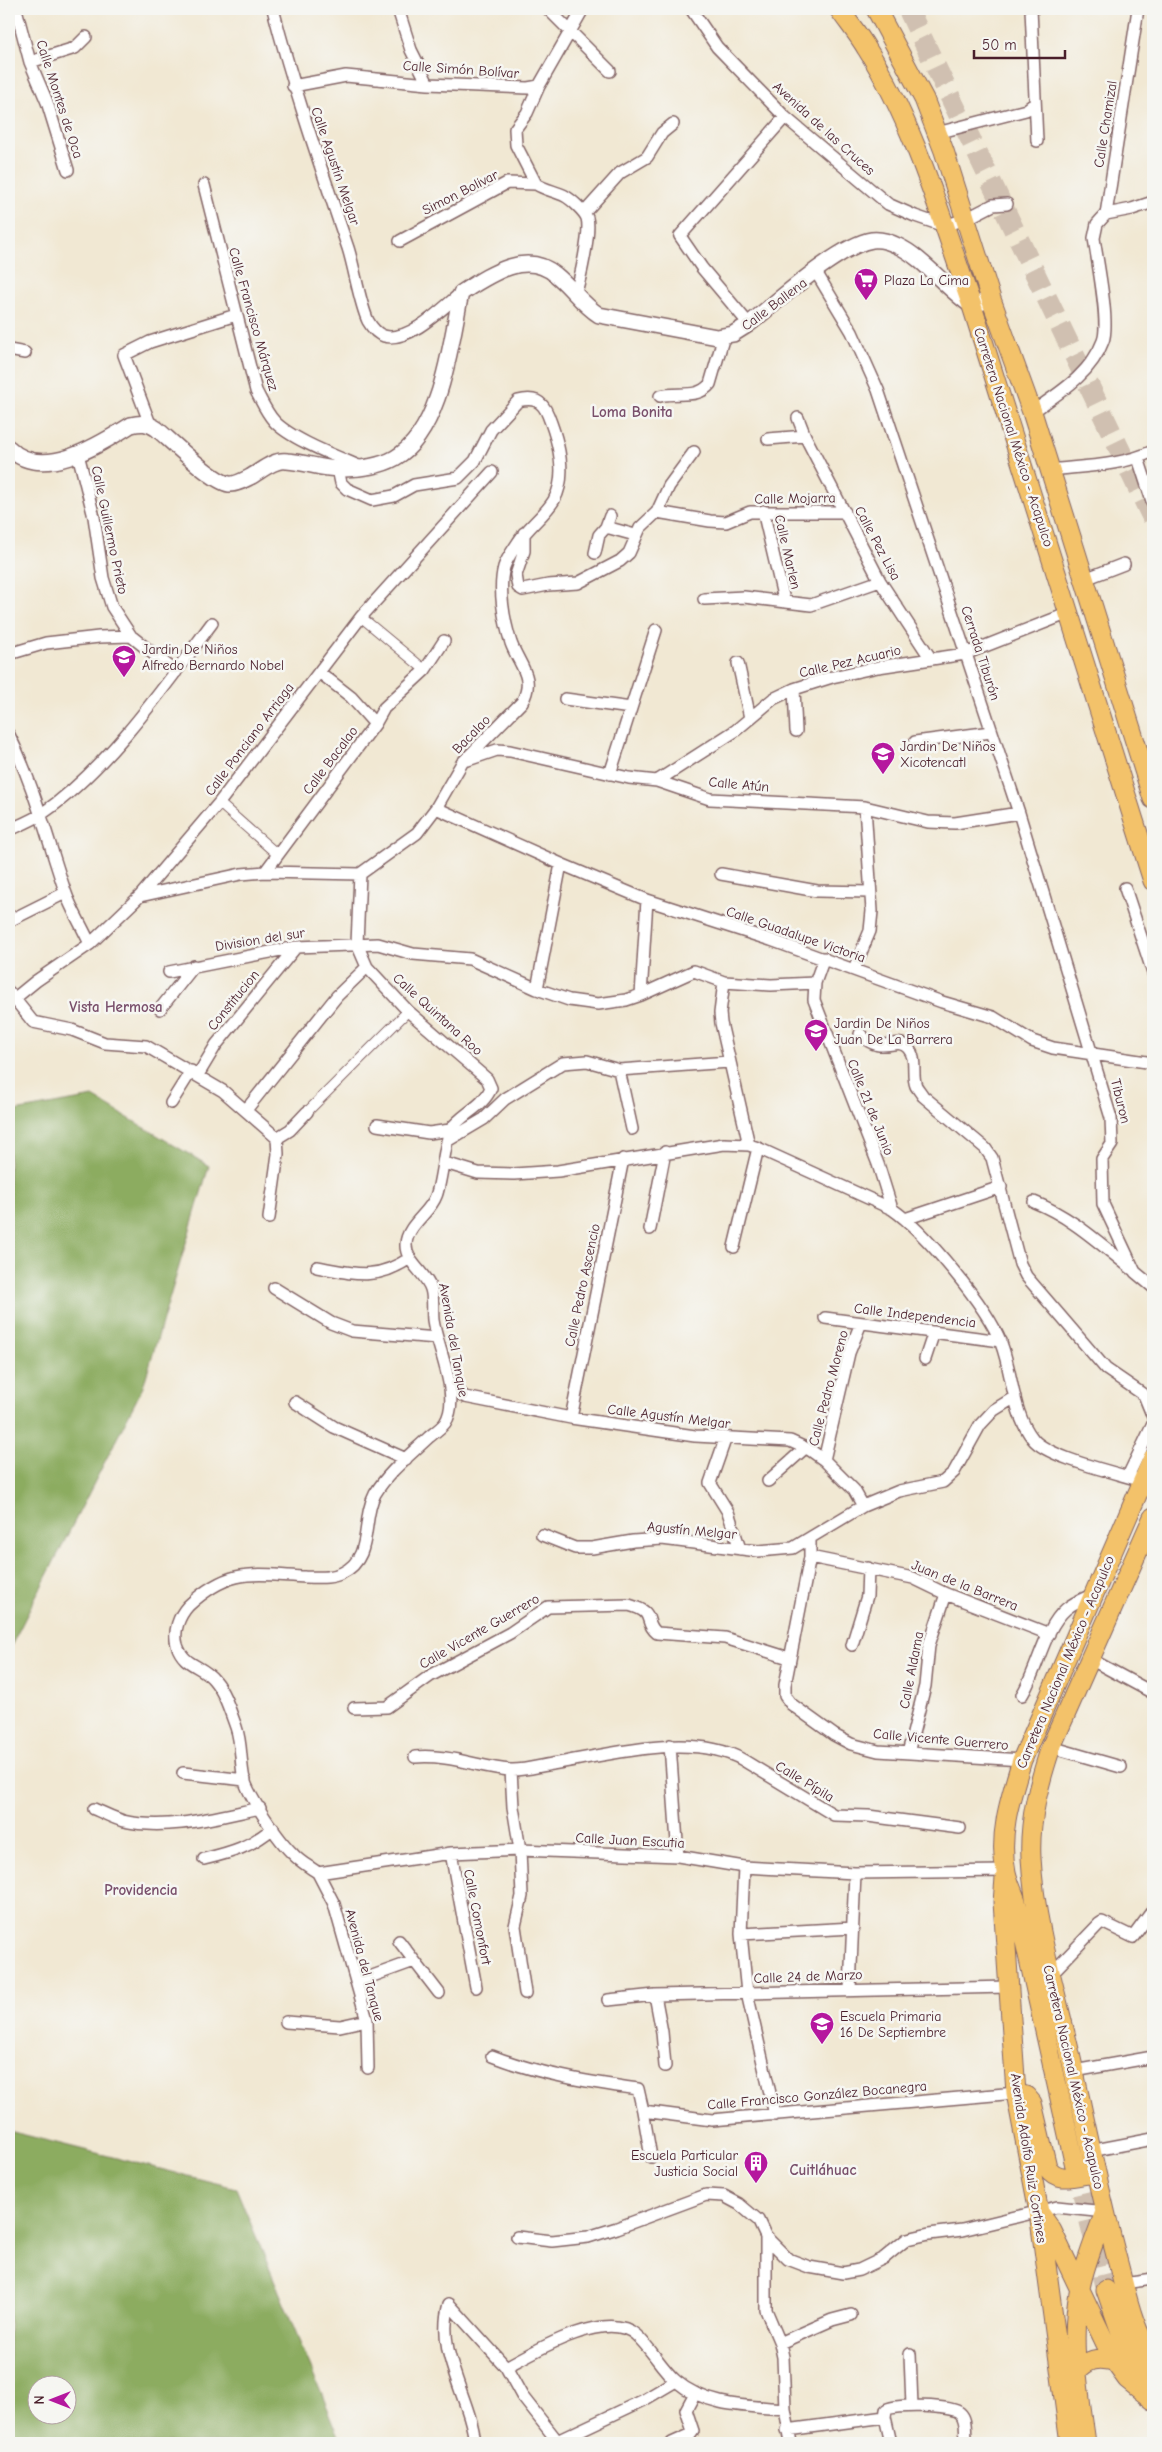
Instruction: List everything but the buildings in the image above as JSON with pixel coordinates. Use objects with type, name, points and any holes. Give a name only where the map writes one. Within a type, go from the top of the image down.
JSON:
[{"type":"main road","name":"Carretera Nacional México - Acapulco","points":[[839,9],[868,50],[893,98],[920,161],[944,226],[972,306],[1153,881]]},
{"type":"main road","name":"Carretera Nacional México - Acapulco","points":[[878,11],[921,92],[937,133],[991,299],[1032,412],[1086,579],[1153,799]]},
{"type":"main road","points":[[856,33],[878,11]]},
{"type":"main road","name":"Carretera Nacional México - Acapulco","points":[[1075,2166],[1016,1901],[1006,1872],[1005,1826],[1008,1805],[1022,1760],[1095,1593],[1135,1479],[1153,1458]]},
{"type":"main road","name":"Carretera Nacional México - Acapulco","points":[[1153,1517],[1092,1660],[1051,1747],[1040,1779],[1031,1826],[1033,1888],[1090,2151],[1123,2282],[1138,2330],[1153,2354]]},
{"type":"main road","name":"Avenida Adolfo Ruiz Cortines","points":[[1006,1872],[1003,1902],[1016,2093],[1039,2212],[1070,2443]]},
{"type":"main road","points":[[1016,2093],[1026,2096],[1032,2102],[1047,2167],[1052,2174],[1060,2178],[1095,2172]]},
{"type":"main road","points":[[1039,2212],[1052,2231],[1114,2360],[1127,2379],[1153,2400]]},
{"type":"main road","points":[[1086,2443],[1076,2372],[1079,2289],[1105,2212]]},
{"type":"main road","points":[[1106,2290],[1130,2354],[1141,2371],[1153,2381]]},
{"type":"main road","points":[[1076,2372],[1085,2362],[1100,2358],[1114,2360]]},
{"type":"street","name":"Calle Montes de Oca","points":[[16,9],[30,62],[47,102],[68,170]]},
{"type":"street","name":"Calle Agustín Melgar","points":[[273,9],[293,86],[354,266],[368,320],[376,332],[386,336],[402,334],[420,326],[462,293]]},
{"type":"street","points":[[398,9],[411,50],[428,84]]},
{"type":"street","points":[[548,9],[571,29],[610,71]]},
{"type":"street","points":[[575,295],[580,280],[589,227],[584,213],[565,196],[546,190],[536,184],[516,145],[514,135],[515,129],[527,113],[539,86],[583,9]]},
{"type":"street","name":"Avenida de las Cruces","points":[[691,9],[717,46],[785,117],[888,204],[914,216],[944,226]]},
{"type":"street","points":[[1031,9],[1037,141]]},
{"type":"street","name":"Calle Chamizal","points":[[1032,412],[1073,384],[1104,340],[1105,325],[1094,238],[1097,224],[1106,214],[1138,9]]},
{"type":"street","points":[[30,62],[75,48],[86,37]]},
{"type":"street","name":"Calle Simón Bolívar","points":[[293,86],[346,76],[428,84],[528,88],[539,86]]},
{"type":"street","points":[[937,133],[1026,110],[1035,104]]},
{"type":"street","points":[[749,324],[702,268],[680,236],[785,117]]},
{"type":"street","points":[[584,213],[620,172],[647,158],[662,132],[673,124]]},
{"type":"street","name":"Simon Bolivar","points":[[400,241],[507,183],[536,184]]},
{"type":"street","name":"Calle Francisco Márquez","points":[[204,185],[256,391],[264,408],[276,423],[294,436],[361,467]]},
{"type":"street","points":[[1106,214],[1132,209],[1153,202]]},
{"type":"street","points":[[944,226],[966,219],[983,210],[1007,204]]},
{"type":"street","name":"Calle Ballena","points":[[462,293],[491,274],[508,266],[539,266],[555,274],[587,308],[599,315],[693,333],[724,336],[733,334],[749,324],[839,253],[872,240],[885,241],[899,246],[955,294],[972,306]]},
{"type":"street","name":"Cerrada Tiburón","points":[[816,272],[852,332],[878,390],[1019,813],[1092,1054]]},
{"type":"street","points":[[9,448],[16,456],[30,462],[47,462],[78,454],[140,422],[150,424],[214,478],[229,485],[244,481],[274,462],[286,460],[338,469],[383,464],[397,457],[409,447],[431,416],[462,293]]},
{"type":"street","points":[[972,306],[991,299]]},
{"type":"street","points":[[150,424],[124,355],[150,342],[236,315]]},
{"type":"street","points":[[660,396],[670,393],[691,395],[706,389],[710,384],[724,336]]},
{"type":"street","points":[[9,350],[25,353]]},
{"type":"street","name":"Bacalao","points":[[338,469],[341,483],[347,489],[372,500],[384,500],[414,484],[458,478],[475,461],[491,430],[518,401],[534,399],[542,404],[547,414],[561,468],[560,485],[553,501],[524,533],[505,564],[502,574],[506,624],[512,644],[526,676],[528,692],[522,702],[462,763],[436,808],[417,833],[360,874]]},
{"type":"street","name":"Calle Pez Lisa","points":[[798,418],[805,436],[880,581],[931,659]]},
{"type":"street","points":[[768,440],[805,436]]},
{"type":"street","points":[[1050,470],[1138,458],[1153,451]]},
{"type":"street","points":[[524,533],[524,551],[516,575],[518,587],[523,590],[548,585],[578,583],[589,578],[620,561],[629,553],[635,535],[657,512],[669,486],[694,452]]},
{"type":"street","name":"Calle Guillermo Prieto","points":[[78,454],[94,517],[102,578],[112,607],[131,636],[176,672]]},
{"type":"street","points":[[1138,458],[1153,504]]},
{"type":"street","name":"Calle Ponciano Arriaga","points":[[10,998],[90,944],[140,896],[219,803],[361,617],[492,472]]},
{"type":"street","name":"Calle Marlen","points":[[763,511],[784,600]]},
{"type":"street","name":"Calle Mojarra","points":[[657,512],[726,522],[750,512],[845,512]]},
{"type":"street","points":[[595,553],[599,535],[608,522],[635,535]]},
{"type":"street","points":[[1086,579],[1124,564]]},
{"type":"street","points":[[704,599],[744,597],[784,600],[811,605],[880,581]]},
{"type":"street","name":"Calle Pez Acuario","points":[[657,780],[735,731],[773,699],[794,689],[832,677],[878,667],[965,654],[1069,613]]},
{"type":"street","points":[[361,617],[425,670]]},
{"type":"street","points":[[9,830],[42,814],[84,780],[176,672],[212,623]]},
{"type":"street","points":[[610,774],[656,630]]},
{"type":"street","points":[[9,654],[46,643],[100,637],[131,636]]},
{"type":"street","name":"Calle Bacalao","points":[[265,872],[375,724],[384,708],[425,670],[444,641]]},
{"type":"street","points":[[738,663],[750,718]]},
{"type":"street","points":[[319,672],[351,697],[375,724]]},
{"type":"street","points":[[794,689],[796,731]]},
{"type":"street","points":[[565,699],[631,708]]},
{"type":"street","points":[[915,742],[991,732]]},
{"type":"street","points":[[9,735],[21,758],[42,814],[66,893],[90,944]]},
{"type":"street","name":"Calle Atún","points":[[462,763],[497,750],[510,751],[610,774],[657,780],[710,799],[865,807],[928,822],[956,823],[1019,813]]},
{"type":"street","points":[[219,803],[278,855]]},
{"type":"street","points":[[854,969],[870,931],[872,911],[865,807]]},
{"type":"street","name":"Calle Guadalupe Victoria","points":[[436,808],[647,900],[824,958],[942,1002],[993,1017],[1046,1046],[1153,1063]]},
{"type":"street","points":[[537,989],[561,864]]},
{"type":"street","points":[[140,896],[241,874],[265,872],[360,874]]},
{"type":"street","name":"Calle Quintana Roo","points":[[360,874],[357,944],[367,967],[408,1011],[487,1078],[491,1088],[487,1097],[449,1136]]},
{"type":"street","points":[[721,874],[817,891],[870,892]]},
{"type":"street","points":[[1125,888],[1153,973]]},
{"type":"street","points":[[9,921],[66,893]]},
{"type":"street","points":[[641,995],[647,900]]},
{"type":"street","name":"Division del sur","points":[[169,972],[296,947],[378,944],[413,954],[438,958],[470,959],[537,989],[569,1000],[598,1004],[626,1000],[694,972],[724,982],[771,985],[815,983]]},
{"type":"street","name":"Constitucion","points":[[171,1104],[216,1045],[296,947]]},
{"type":"street","name":"Calle 21 de Junio","points":[[824,958],[815,983],[814,1000],[878,1164],[892,1209]]},
{"type":"street","points":[[160,1009],[194,966]]},
{"type":"street","points":[[246,1110],[337,996],[367,967]]},
{"type":"street","points":[[724,982],[720,1013],[729,1062],[753,1146],[734,1247]]},
{"type":"street","points":[[10,998],[33,1022],[72,1030],[105,1043],[146,1046],[195,1073],[246,1110],[277,1138],[278,1154],[269,1218]]},
{"type":"street","points":[[277,1138],[290,1130],[408,1011]]},
{"type":"street","points":[[860,1034],[868,1043],[878,1046],[898,1043],[909,1049],[913,1056],[916,1086],[923,1096],[985,1148],[992,1158],[1020,1264],[1026,1276],[1106,1369],[1144,1395],[1153,1417]]},
{"type":"street","name":"Tiburon","points":[[1092,1054],[1111,1118],[1113,1133],[1112,1144],[1102,1159],[1103,1204],[1135,1272],[1153,1287]]},
{"type":"street","points":[[377,1124],[449,1136],[484,1119],[505,1099],[563,1062],[587,1061],[619,1070],[729,1062]]},
{"type":"street","points":[[619,1070],[632,1129]]},
{"type":"street","points":[[317,1266],[359,1275],[377,1274],[395,1268],[410,1258],[406,1245],[410,1231],[429,1210],[436,1196],[445,1163],[449,1136]]},
{"type":"street","points":[[445,1163],[478,1172],[514,1174],[558,1171],[665,1152],[724,1144],[753,1146],[892,1209],[905,1218],[966,1287],[1001,1341],[1010,1368],[1015,1397],[1027,1429],[1034,1440],[1045,1448],[1051,1452],[1135,1479],[1153,1424]]},
{"type":"street","points":[[650,1229],[665,1152]]},
{"type":"street","name":"Calle Pedro Ascencio","points":[[571,1418],[623,1160]]},
{"type":"street","points":[[905,1218],[1001,1187]]},
{"type":"street","points":[[1034,1202],[1057,1211],[1078,1225],[1135,1272]]},
{"type":"street","name":"Avenida del Tanque","points":[[244,1780],[238,1733],[223,1693],[204,1670],[188,1663],[181,1654],[176,1642],[176,1628],[183,1612],[207,1589],[229,1578],[253,1574],[325,1578],[342,1574],[354,1564],[364,1550],[373,1497],[384,1480],[445,1422],[451,1405],[450,1385],[436,1338],[432,1291],[426,1275],[410,1258]]},
{"type":"street","points":[[274,1288],[331,1323],[352,1331],[436,1338]]},
{"type":"street","name":"Calle Independencia","points":[[825,1318],[1001,1341]]},
{"type":"street","name":"Calle Pedro Moreno","points":[[824,1460],[849,1353],[861,1323]]},
{"type":"street","points":[[925,1359],[934,1332]]},
{"type":"street","name":"Calle Agustín Melgar","points":[[450,1385],[465,1397],[571,1418],[725,1440],[768,1439],[790,1441],[824,1460],[854,1490],[864,1506]]},
{"type":"street","points":[[789,1658],[810,1556],[810,1540],[864,1506],[899,1491],[943,1482],[954,1472],[980,1425],[994,1410],[1015,1397]]},
{"type":"street","points":[[295,1402],[334,1427],[406,1459]]},
{"type":"street","points":[[725,1440],[710,1483],[728,1512],[740,1548]]},
{"type":"street","name":"Calle Pedro Moreno","points":[[768,1481],[804,1448]]},
{"type":"street","name":"Agustín Melgar","points":[[542,1535],[575,1548],[592,1548],[633,1541],[662,1539],[777,1551],[793,1548],[810,1540]]},
{"type":"street","name":"Juan de la Barrera","points":[[810,1556],[913,1578],[946,1594],[1049,1634]]},
{"type":"street","points":[[852,1646],[867,1596],[868,1568]]},
{"type":"street","points":[[1022,1695],[1032,1679],[1049,1634],[1066,1609],[1095,1593]]},
{"type":"street","name":"Calle Aldama","points":[[908,1753],[925,1686],[928,1646],[946,1594]]},
{"type":"street","name":"Calle Vicente Guerrero","points":[[354,1708],[387,1707],[430,1676],[510,1633],[548,1607],[629,1605],[642,1609],[649,1615],[652,1629],[657,1633],[725,1638],[789,1658],[785,1696],[791,1704],[834,1735],[851,1744],[878,1751],[1022,1760]]},
{"type":"street","points":[[1092,1660],[1153,1692]]},
{"type":"street","points":[[670,1746],[678,1856]]},
{"type":"street","name":"Calle Pípila","points":[[416,1757],[442,1756],[511,1770],[670,1746],[716,1749],[731,1753],[834,1815],[868,1816],[960,1828]]},
{"type":"street","points":[[1051,1747],[1121,1767]]},
{"type":"street","points":[[511,1770],[513,1807],[520,1850],[522,1896],[515,1926],[525,1993]]},
{"type":"street","points":[[183,1773],[244,1780],[260,1808],[292,1854],[318,1873]]},
{"type":"street","points":[[94,1810],[122,1821],[144,1824],[177,1823],[260,1808]]},
{"type":"street","points":[[204,1859],[236,1851],[255,1842],[273,1828]]},
{"type":"street","name":"Calle Juan Escutia","points":[[318,1873],[451,1853],[520,1850],[678,1856],[744,1867],[855,1873],[1006,1872]]},
{"type":"street","name":"Calle Comonfort","points":[[451,1853],[476,1987]]},
{"type":"street","points":[[744,1867],[740,1934],[747,1993],[775,2115]]},
{"type":"street","name":"Avenida del Tanque","points":[[318,1873],[334,1904],[367,2020],[368,2068]]},
{"type":"street","points":[[850,1989],[855,1873]]},
{"type":"street","points":[[1051,1974],[1102,1922],[1133,1937],[1153,1910]]},
{"type":"street","points":[[740,1934],[853,1928]]},
{"type":"street","points":[[399,1941],[439,1993]]},
{"type":"street","points":[[356,1982],[414,1961]]},
{"type":"street","name":"Calle 24 de Marzo","points":[[608,2000],[655,1994],[1008,1987]]},
{"type":"street","points":[[655,1994],[662,2032],[665,2066]]},
{"type":"street","points":[[286,2022],[340,2026],[367,2020]]},
{"type":"street","points":[[492,2056],[511,2063],[581,2081],[638,2090],[651,2157]]},
{"type":"street","points":[[1074,2071],[1153,2058]]},
{"type":"street","name":"Calle Francisco González Bocanegra","points":[[643,2111],[712,2120],[1016,2093]]},
{"type":"street","points":[[1090,2151],[1153,2139]]},
{"type":"street","points":[[517,2237],[552,2241],[588,2237],[706,2195],[724,2196],[739,2204],[758,2220],[766,2237],[788,2259],[809,2267],[843,2273],[860,2270],[884,2258],[907,2240],[929,2234],[962,2230],[1057,2207],[1105,2212]]},
{"type":"street","points":[[766,2237],[766,2310],[780,2343],[787,2430],[791,2443]]},
{"type":"street","points":[[1123,2282],[1153,2279]]},
{"type":"street","points":[[475,2443],[474,2432],[458,2387],[448,2349],[446,2317],[450,2304],[506,2367],[522,2396],[558,2442],[642,2401],[676,2381]]},
{"type":"street","points":[[780,2343],[832,2320],[851,2314]]},
{"type":"street","points":[[506,2367],[574,2332],[611,2327],[628,2329],[636,2334],[676,2381],[695,2393],[732,2405],[785,2409]]},
{"type":"street","points":[[910,2354],[912,2406]]},
{"type":"street","points":[[672,2443],[689,2437],[686,2410],[695,2393]]},
{"type":"street","points":[[891,2443],[885,2417],[886,2410],[891,2407],[912,2406],[953,2409],[960,2413],[965,2421],[967,2443]]},
{"type":"street","points":[[787,2430],[885,2417]]},
{"type":"green space","points":[[93,1097],[209,1166],[143,1387],[9,1650],[9,1112]]},
{"type":"green space","points":[[9,2131],[236,2188],[342,2443],[9,2443]]},
{"type":"tunnel","points":[[908,9],[1153,519]]},
{"type":"tunnel","points":[[1075,2166],[1106,2290]]},
{"type":"place","name":"Plaza La Cima","points":[[866,301]]},
{"type":"place","name":"Jardin De Niños Alfredo Bernardo Nobel","points":[[124,678]]},
{"type":"place","name":"Jardin De Niños Xicotencatl","points":[[883,775]]},
{"type":"place","name":"Jardin De Niños Juan De La Barrera","points":[[816,1052]]},
{"type":"place","name":"Escuela Primaria 16 De Septiembre","points":[[822,2045]]},
{"type":"place","name":"Escuela Particular Justicia Social","points":[[756,2184]]},
{"type":"district","name":"Loma Bonita","points":[[632,412]]},
{"type":"district","name":"Vista Hermosa","points":[[116,1007]]},
{"type":"district","name":"Providencia","points":[[141,1890]]},
{"type":"district","name":"Cuitláhuac","points":[[823,2170]]}]
